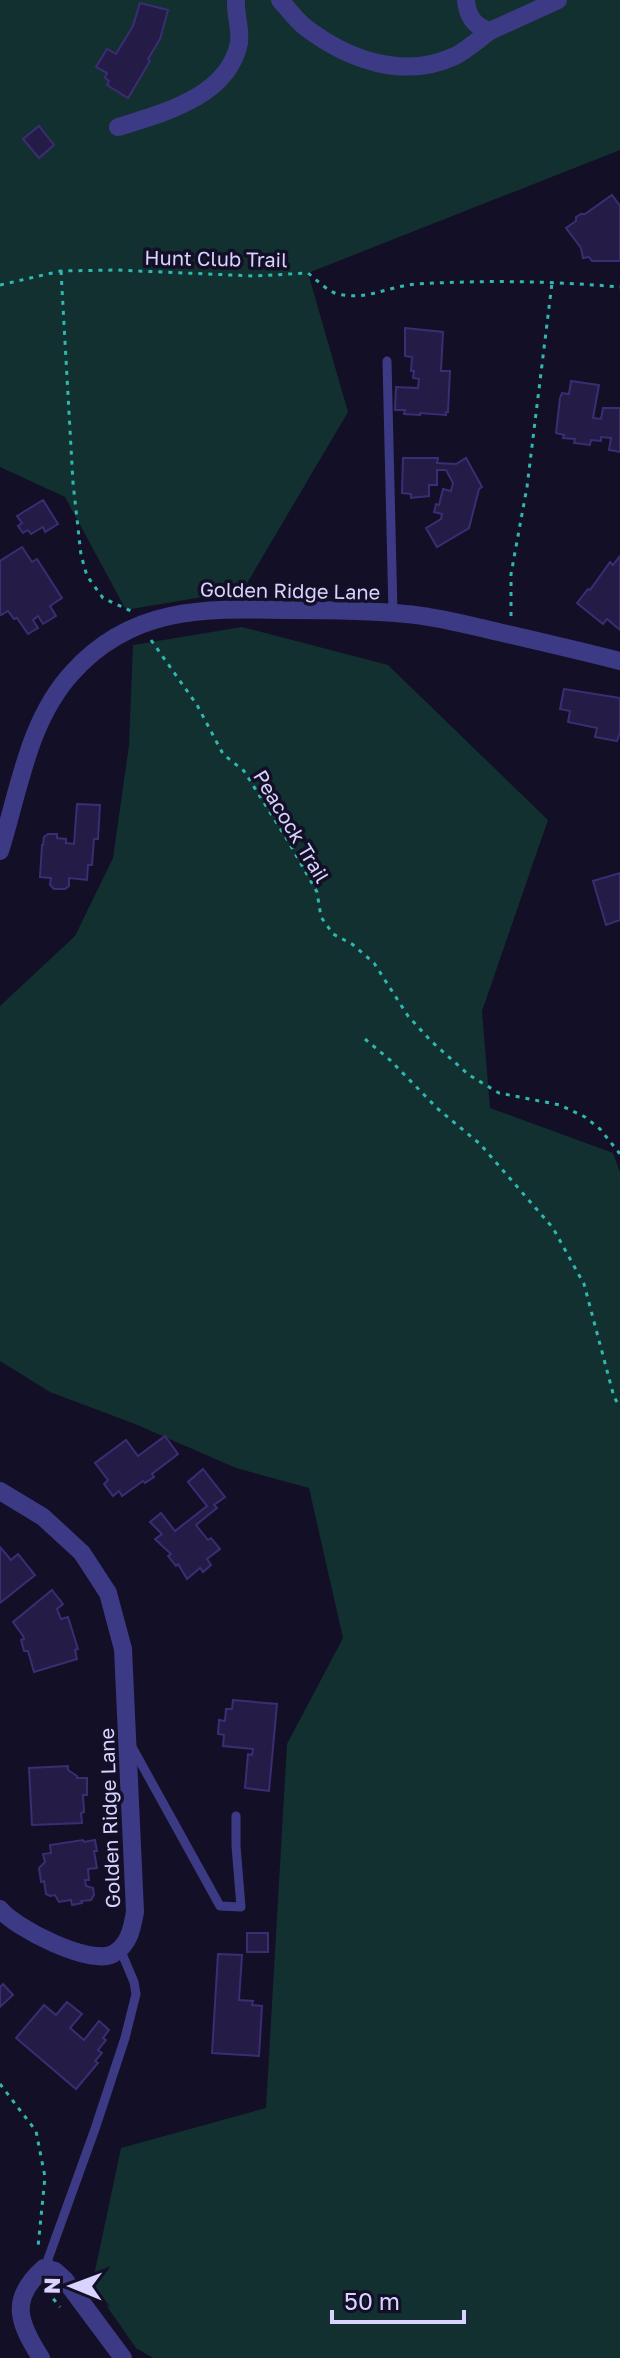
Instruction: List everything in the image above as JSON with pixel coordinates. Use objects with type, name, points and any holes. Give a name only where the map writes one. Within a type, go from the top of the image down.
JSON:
[{"type":"street","points":[[118,127],[196,98],[219,81],[234,58],[240,40],[236,0]]},
{"type":"street","points":[[280,0],[304,26],[356,58],[405,68],[429,65],[456,56],[490,31],[558,0]]},
{"type":"street","points":[[466,0],[469,16],[478,26],[490,31]]},
{"type":"street","name":"Golden Ridge Lane","points":[[0,851],[30,746],[48,705],[70,674],[95,648],[165,616],[193,610],[226,609],[407,614],[620,661]]},
{"type":"street","name":"Golden Ridge Lane","points":[[0,1491],[43,1517],[82,1553],[108,1593],[123,1649],[135,1912],[131,1934],[120,1949]]},
{"type":"street","points":[[0,1909],[7,1918],[41,1938],[70,1949],[100,1958],[111,1956],[120,1949]]},
{"type":"street","points":[[41,2358],[31,2343],[20,2312],[22,2297],[28,2283],[43,2272],[55,2271],[123,2358]]},
{"type":"lane","points":[[387,361],[393,613]]},
{"type":"lane","points":[[129,1741],[220,1906],[241,1907],[236,1816]]},
{"type":"lane","points":[[43,2272],[112,2077],[136,1994],[120,1949]]},
{"type":"path","name":"Hunt Club Trail","points":[[0,285],[61,271],[116,270],[254,276],[308,273],[335,294],[367,296],[397,286],[415,284],[552,283],[620,287]]},
{"type":"path","name":"Peacock Trail","points":[[61,271],[73,483],[81,555],[87,576],[103,598],[134,612],[160,655],[197,705],[223,754],[244,771],[281,829],[317,892],[321,917],[333,934],[352,944],[374,963],[408,1016],[431,1041],[469,1075],[499,1093],[560,1105],[585,1117],[600,1129],[620,1154]]},
{"type":"path","points":[[512,635],[511,574],[529,472],[552,283]]},
{"type":"path","points":[[365,1039],[438,1109],[480,1144],[553,1228],[584,1284],[614,1397],[620,1407]]},
{"type":"path","points":[[0,2084],[36,2131],[45,2177],[38,2239],[43,2272]]},
{"type":"green space","points":[[0,0],[620,0],[620,150],[308,273],[348,412],[243,590],[126,610],[65,497],[0,467]]},
{"type":"green space","points":[[242,627],[388,665],[548,820],[482,1011],[490,1108],[613,1153],[620,1172],[620,2358],[153,2358],[136,2348],[92,2285],[121,2148],[266,2108],[287,1744],[343,1638],[309,1488],[236,1468],[135,1424],[50,1392],[0,1361],[0,1006],[75,936],[113,858],[129,745],[133,645]]},
{"type":"building","points":[[140,3],[168,10],[160,39],[148,59],[150,61],[128,98],[107,85],[107,73],[96,67],[107,49],[116,54],[133,26]]},
{"type":"building","points":[[39,126],[54,145],[39,158],[23,139]]},
{"type":"building","points":[[612,195],[620,206],[620,261],[583,258],[581,248],[566,228],[576,221],[576,217]]},
{"type":"building","points":[[405,328],[443,332],[441,371],[450,371],[446,415],[404,414],[405,410],[395,410],[396,387],[418,388],[419,379],[413,378],[414,371],[411,371],[412,357],[405,356]]},
{"type":"building","points":[[571,381],[599,385],[593,418],[601,419],[603,408],[620,408],[620,452],[609,450],[611,438],[591,440],[590,445],[574,443],[575,439],[563,438],[564,435],[556,433],[560,398],[562,393],[569,394]]},
{"type":"building","points":[[403,458],[438,458],[437,463],[456,464],[466,458],[482,487],[469,528],[437,547],[426,528],[441,519],[442,514],[434,512],[436,504],[439,505],[443,489],[451,491],[453,483],[446,470],[437,470],[437,485],[429,485],[429,496],[411,498],[411,494],[402,493]]},
{"type":"building","points":[[43,500],[58,524],[45,532],[43,527],[31,534],[28,530],[23,533],[17,516]]},
{"type":"building","points":[[22,547],[32,562],[37,559],[62,598],[50,606],[56,616],[43,624],[38,616],[33,620],[38,628],[28,634],[8,611],[0,613],[0,561]]},
{"type":"building","points":[[620,556],[620,630],[607,619],[603,624],[577,603],[610,562],[613,565]]},
{"type":"building","points":[[564,689],[620,698],[620,733],[617,741],[595,737],[597,728],[568,722],[570,711],[560,709]]},
{"type":"building","points":[[77,804],[100,805],[98,839],[94,839],[92,865],[88,865],[87,880],[69,878],[69,886],[65,889],[54,889],[50,885],[51,878],[40,877],[44,837],[57,834],[57,838],[74,844]]},
{"type":"building","points":[[620,873],[620,920],[606,925],[593,881]]},
{"type":"building","points":[[165,1436],[178,1454],[145,1483],[143,1481],[122,1496],[119,1491],[113,1496],[104,1484],[108,1480],[95,1463],[126,1440],[138,1456]]},
{"type":"building","points":[[203,1469],[225,1497],[196,1525],[220,1549],[207,1559],[211,1565],[203,1572],[200,1568],[187,1579],[178,1564],[176,1566],[168,1556],[171,1554],[155,1539],[162,1534],[150,1522],[161,1513],[175,1531],[207,1506],[188,1482]]},
{"type":"building","points":[[0,1547],[11,1560],[18,1554],[35,1575],[0,1603]]},
{"type":"building","points":[[52,1590],[63,1604],[57,1609],[61,1619],[68,1617],[78,1649],[75,1650],[77,1659],[34,1672],[28,1651],[24,1651],[23,1636],[13,1622]]},
{"type":"building","points":[[233,1700],[277,1704],[269,1791],[245,1788],[248,1754],[252,1755],[253,1749],[223,1746],[224,1735],[218,1734],[219,1720],[225,1721],[226,1709],[232,1709]]},
{"type":"building","points":[[68,1766],[77,1778],[87,1778],[82,1823],[32,1825],[29,1768]]},
{"type":"building","points":[[95,1840],[97,1868],[88,1869],[89,1880],[85,1880],[86,1886],[93,1888],[94,1895],[91,1900],[72,1905],[71,1900],[59,1902],[55,1895],[46,1894],[44,1881],[41,1882],[39,1868],[45,1862],[43,1854],[51,1853],[50,1845]]},
{"type":"building","points":[[247,1933],[268,1933],[268,1952],[247,1952]]},
{"type":"building","points":[[218,1954],[242,1955],[239,2000],[253,2001],[252,2005],[262,2006],[259,2056],[212,2053]]},
{"type":"building","points":[[3,1984],[13,1995],[0,2007],[0,1987]]},
{"type":"building","points":[[67,2002],[82,2014],[70,2028],[84,2040],[99,2021],[109,2030],[98,2050],[102,2053],[95,2061],[98,2063],[76,2089],[16,2038],[44,2005],[56,2015]]}]
